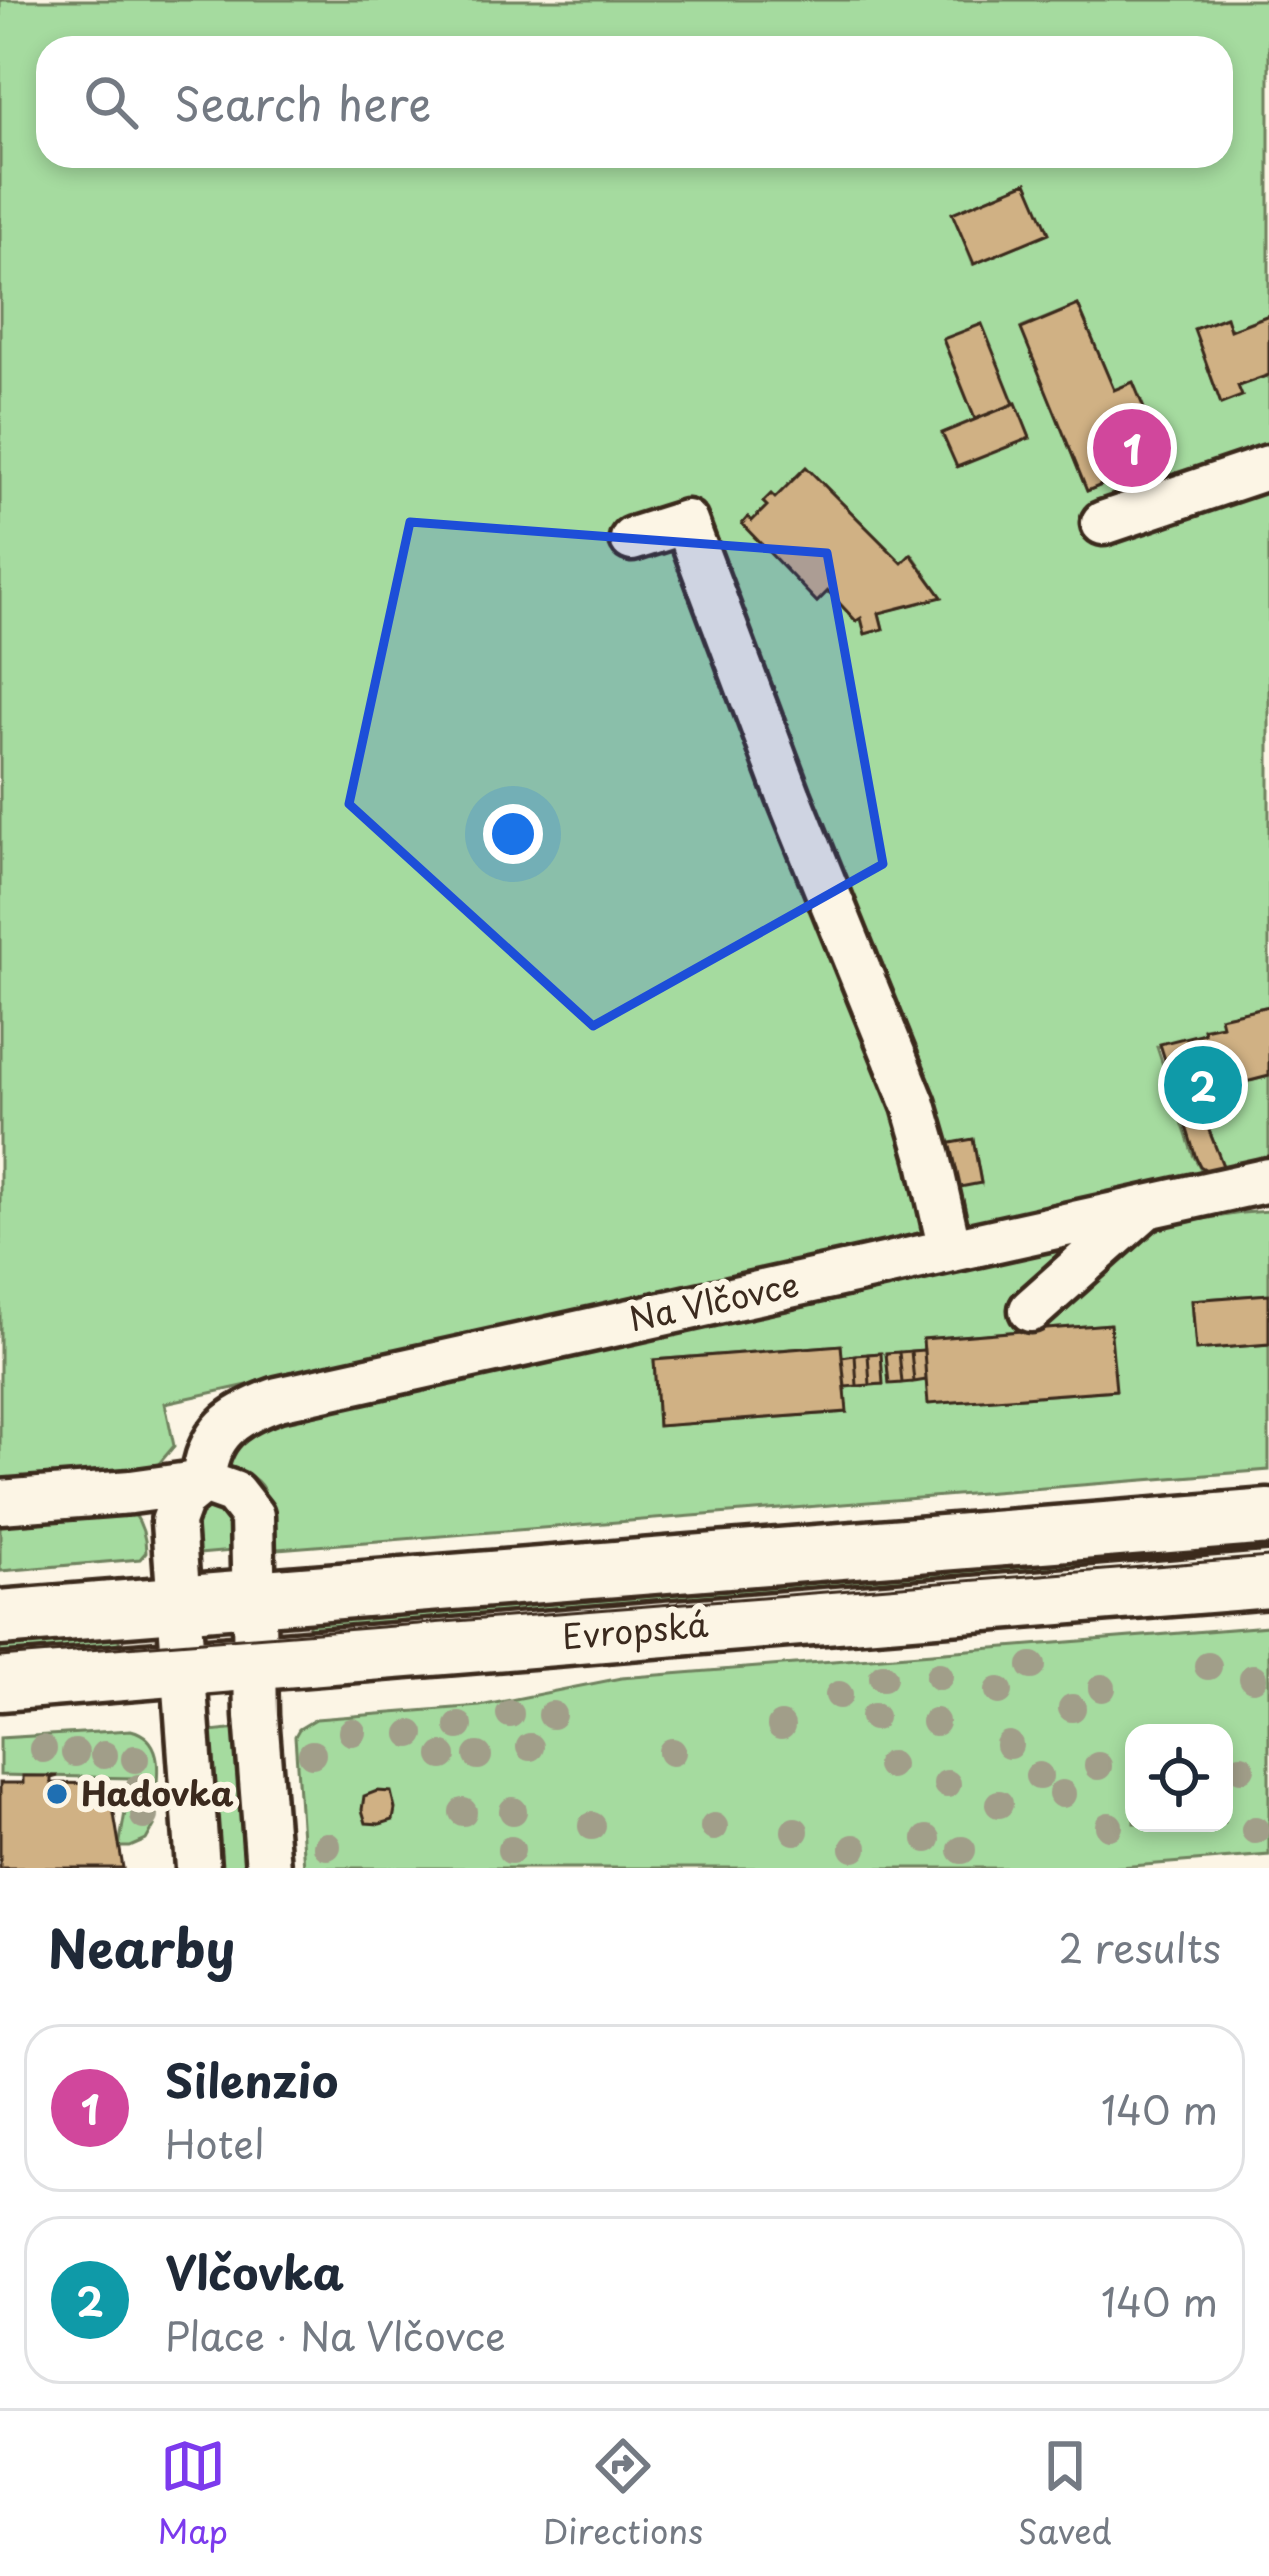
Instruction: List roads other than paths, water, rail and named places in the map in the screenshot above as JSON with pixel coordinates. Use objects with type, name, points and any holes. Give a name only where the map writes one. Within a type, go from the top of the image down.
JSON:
[{"type":"main road","name":"Evropská","points":[[0,1618],[1269,1517]]},
{"type":"main road","name":"Evropská","points":[[0,1683],[1269,1580]]},
{"type":"street","points":[[1103,523],[1269,467]]},
{"type":"street","points":[[632,539],[686,522],[914,1105],[950,1250]]},
{"type":"street","name":"Na Vlčovce","points":[[198,1868],[173,1522],[182,1499],[203,1482],[205,1456],[220,1432],[245,1411],[278,1399],[1269,1180]]},
{"type":"street","points":[[1031,1310],[1145,1208]]},
{"type":"street","points":[[0,1502],[203,1482],[234,1492],[252,1516],[256,1716],[268,1868]]},
{"type":"tram line","points":[[0,1657],[1269,1557]]},
{"type":"place","name":"Silenzio","points":[[1132,448]]},
{"type":"place","name":"Vlčovka","points":[[1203,1085]]},
{"type":"place","name":"Hadovka","points":[[57,1794]]}]
